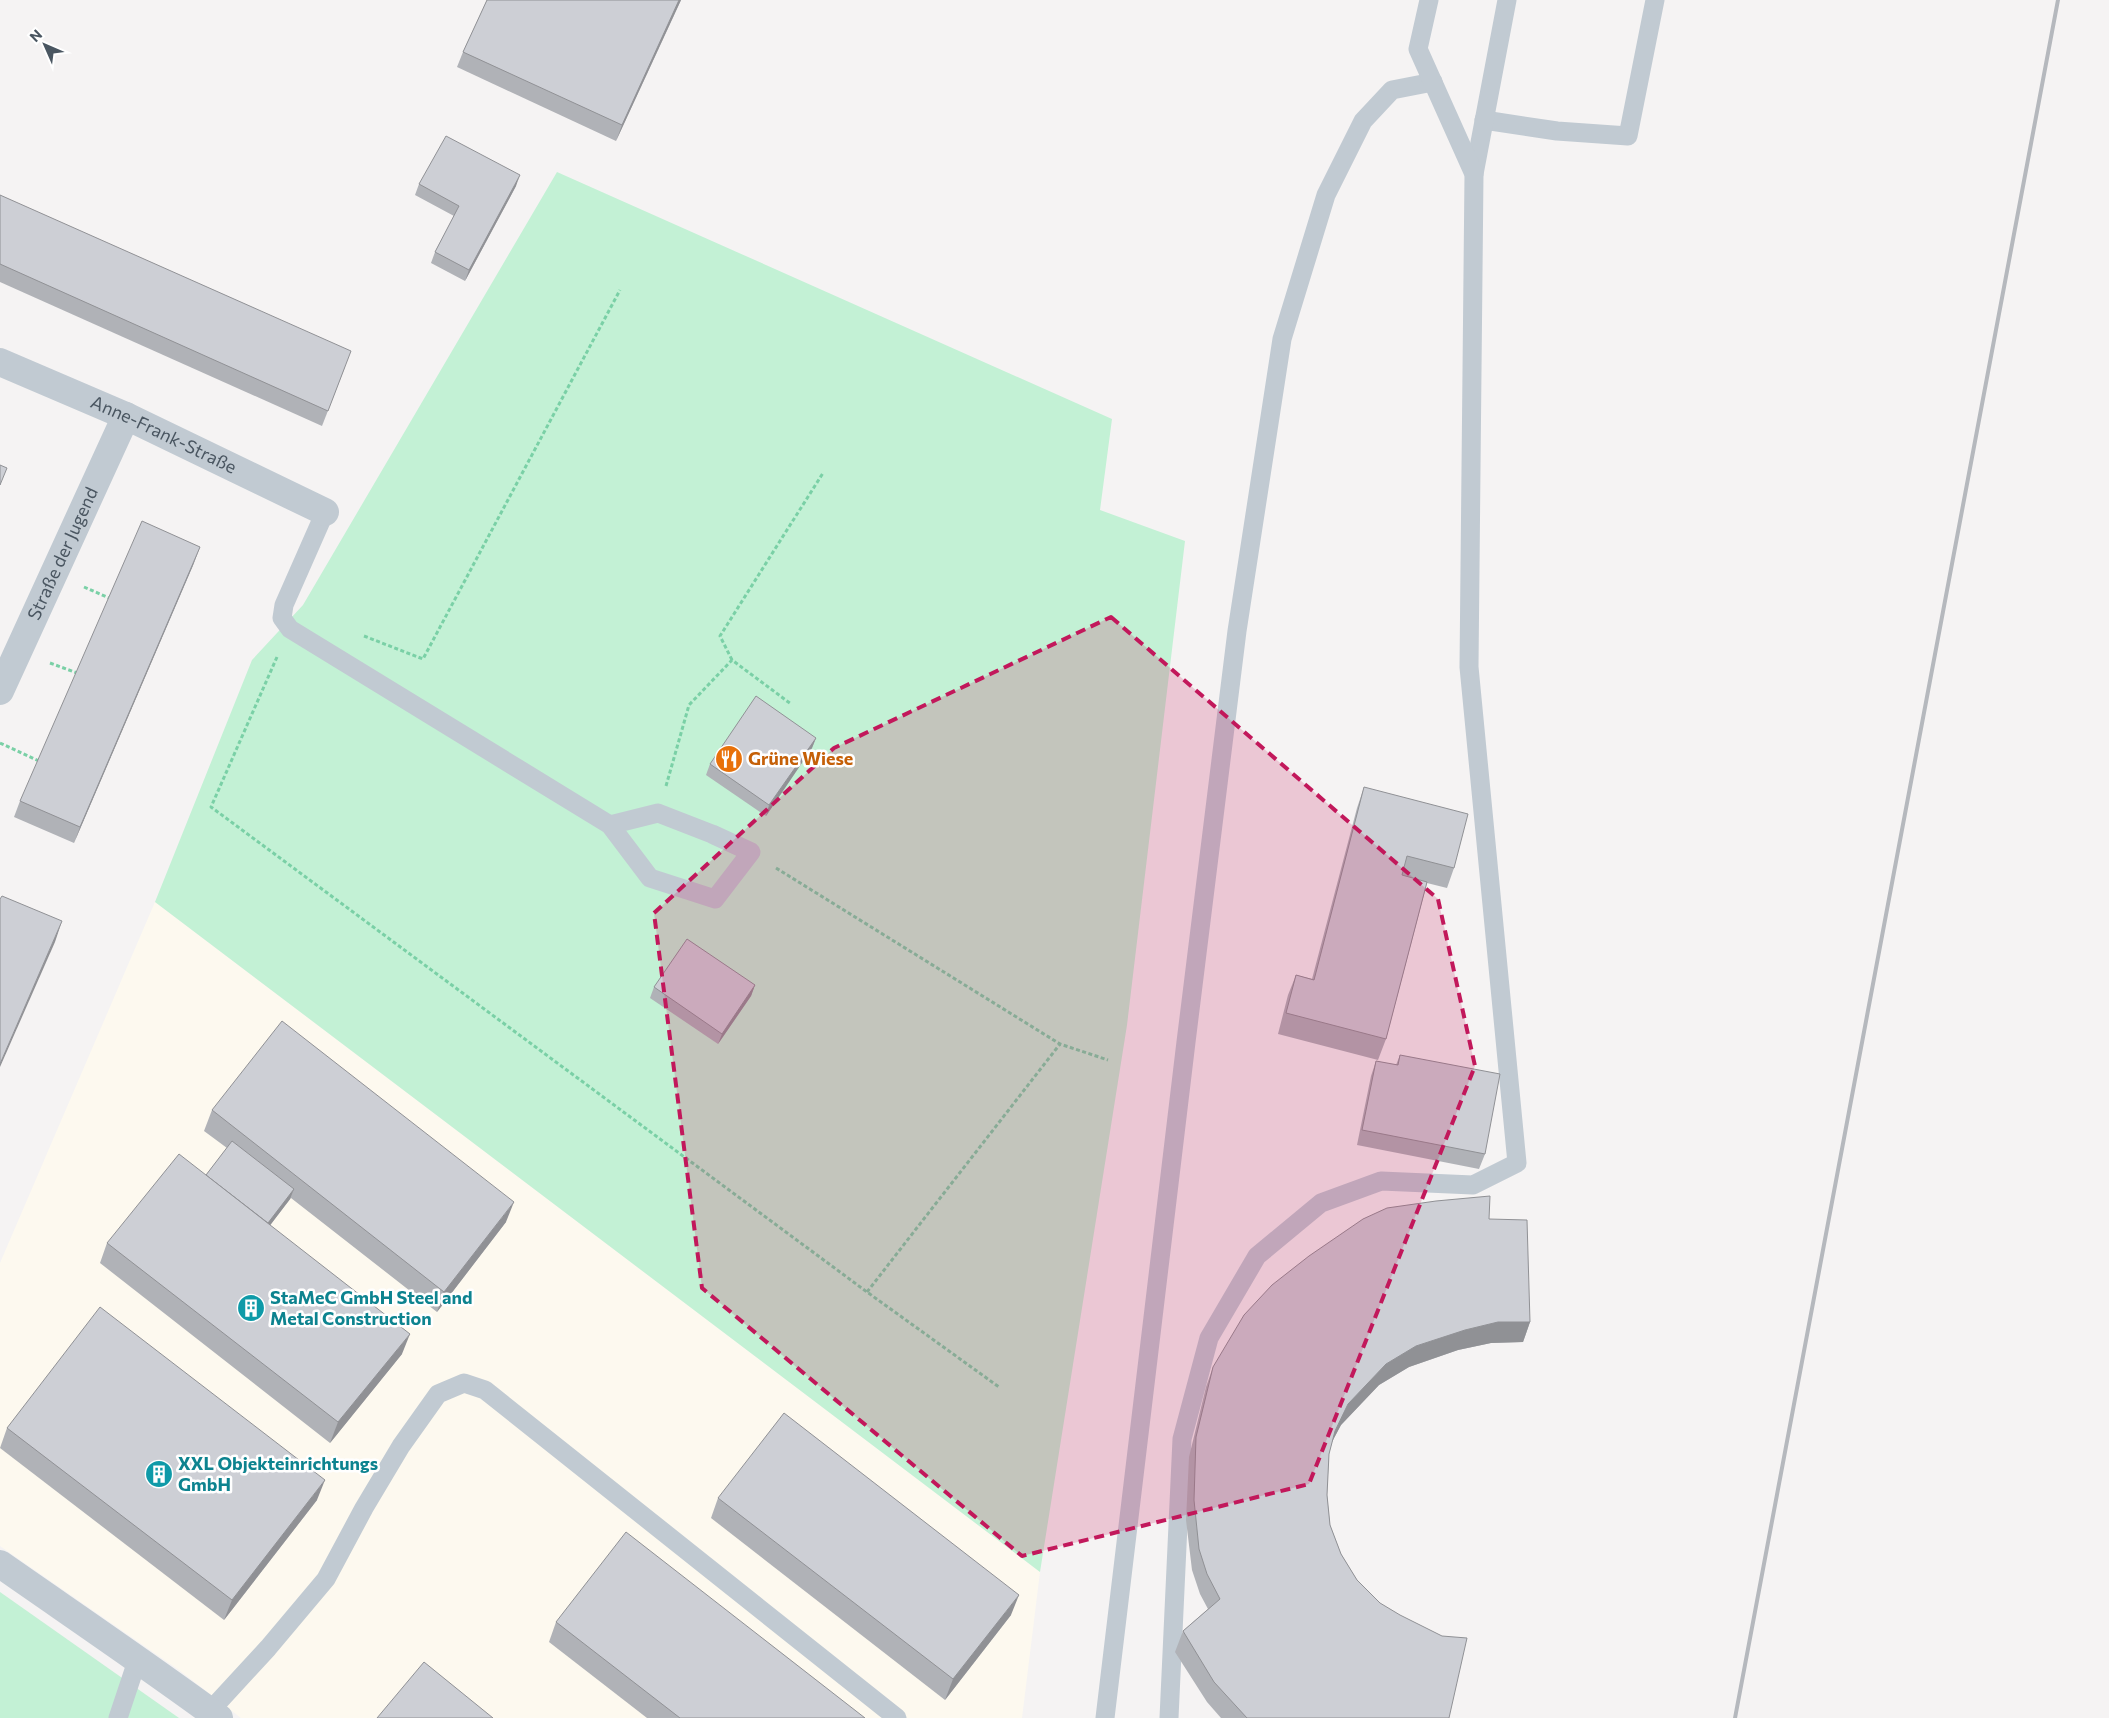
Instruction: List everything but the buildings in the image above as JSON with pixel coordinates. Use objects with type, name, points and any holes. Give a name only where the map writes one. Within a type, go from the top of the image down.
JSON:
[{"type":"street","name":"Anne-Frank-Straße","points":[[0,362],[126,416],[325,512]]},
{"type":"street","name":"Straße der Jugend","points":[[0,692],[126,416]]},
{"type":"street","points":[[0,1564],[137,1661],[169,1681],[214,1715]]},
{"type":"lane","points":[[1429,0],[1418,49],[1474,174]]},
{"type":"lane","points":[[1169,1718],[1182,1439],[1209,1338],[1258,1256],[1321,1203],[1381,1181],[1473,1185],[1517,1164],[1469,667],[1474,174],[1507,0]]},
{"type":"lane","points":[[1484,120],[1557,131],[1628,136],[1655,0]]},
{"type":"lane","points":[[1105,1718],[1237,631],[1282,339],[1326,195],[1363,121],[1392,90],[1433,82]]},
{"type":"lane","points":[[325,512],[284,605],[282,618],[290,629],[610,825],[650,878],[715,899],[750,852],[712,834],[658,813],[610,825]]},
{"type":"lane","points":[[214,1715],[326,1578],[400,1446],[438,1394],[464,1382],[486,1390],[897,1718]]},
{"type":"lane","points":[[118,1718],[137,1661]]},
{"type":"path","points":[[358,634],[423,659],[620,290]]},
{"type":"path","points":[[791,704],[732,660],[720,636],[823,473]]},
{"type":"path","points":[[290,629],[212,807],[866,1292],[999,1387]]},
{"type":"path","points":[[658,813],[689,705],[732,660]]},
{"type":"path","points":[[0,742],[39,761]]},
{"type":"path","points":[[750,852],[1060,1044],[1108,1060]]},
{"type":"path","points":[[866,1292],[1060,1044]]},
{"type":"highlighted area","points":[[1111,617],[1438,899],[1475,1066],[1309,1484],[1022,1556],[702,1288],[654,913],[834,748]]},
{"type":"shaded area","points":[[155,902],[1040,1572],[1022,1718],[241,1718],[179,1670],[0,1546],[0,1263]]},
{"type":"green space","points":[[557,172],[1112,419],[1100,510],[1185,541],[1127,1025],[1040,1572],[155,902],[252,660],[303,605]]},
{"type":"green space","points":[[0,1592],[179,1718],[0,1718]]},
{"type":"railway","points":[[1735,1718],[2058,0]]},
{"type":"place","name":"Grüne Wiese","points":[[729,759]]},
{"type":"place","name":"StaMeC GmbH Steel and Metal Construction","points":[[251,1308]]},
{"type":"place","name":"XXL Objekteinrichtungs GmbH","points":[[159,1474]]}]
